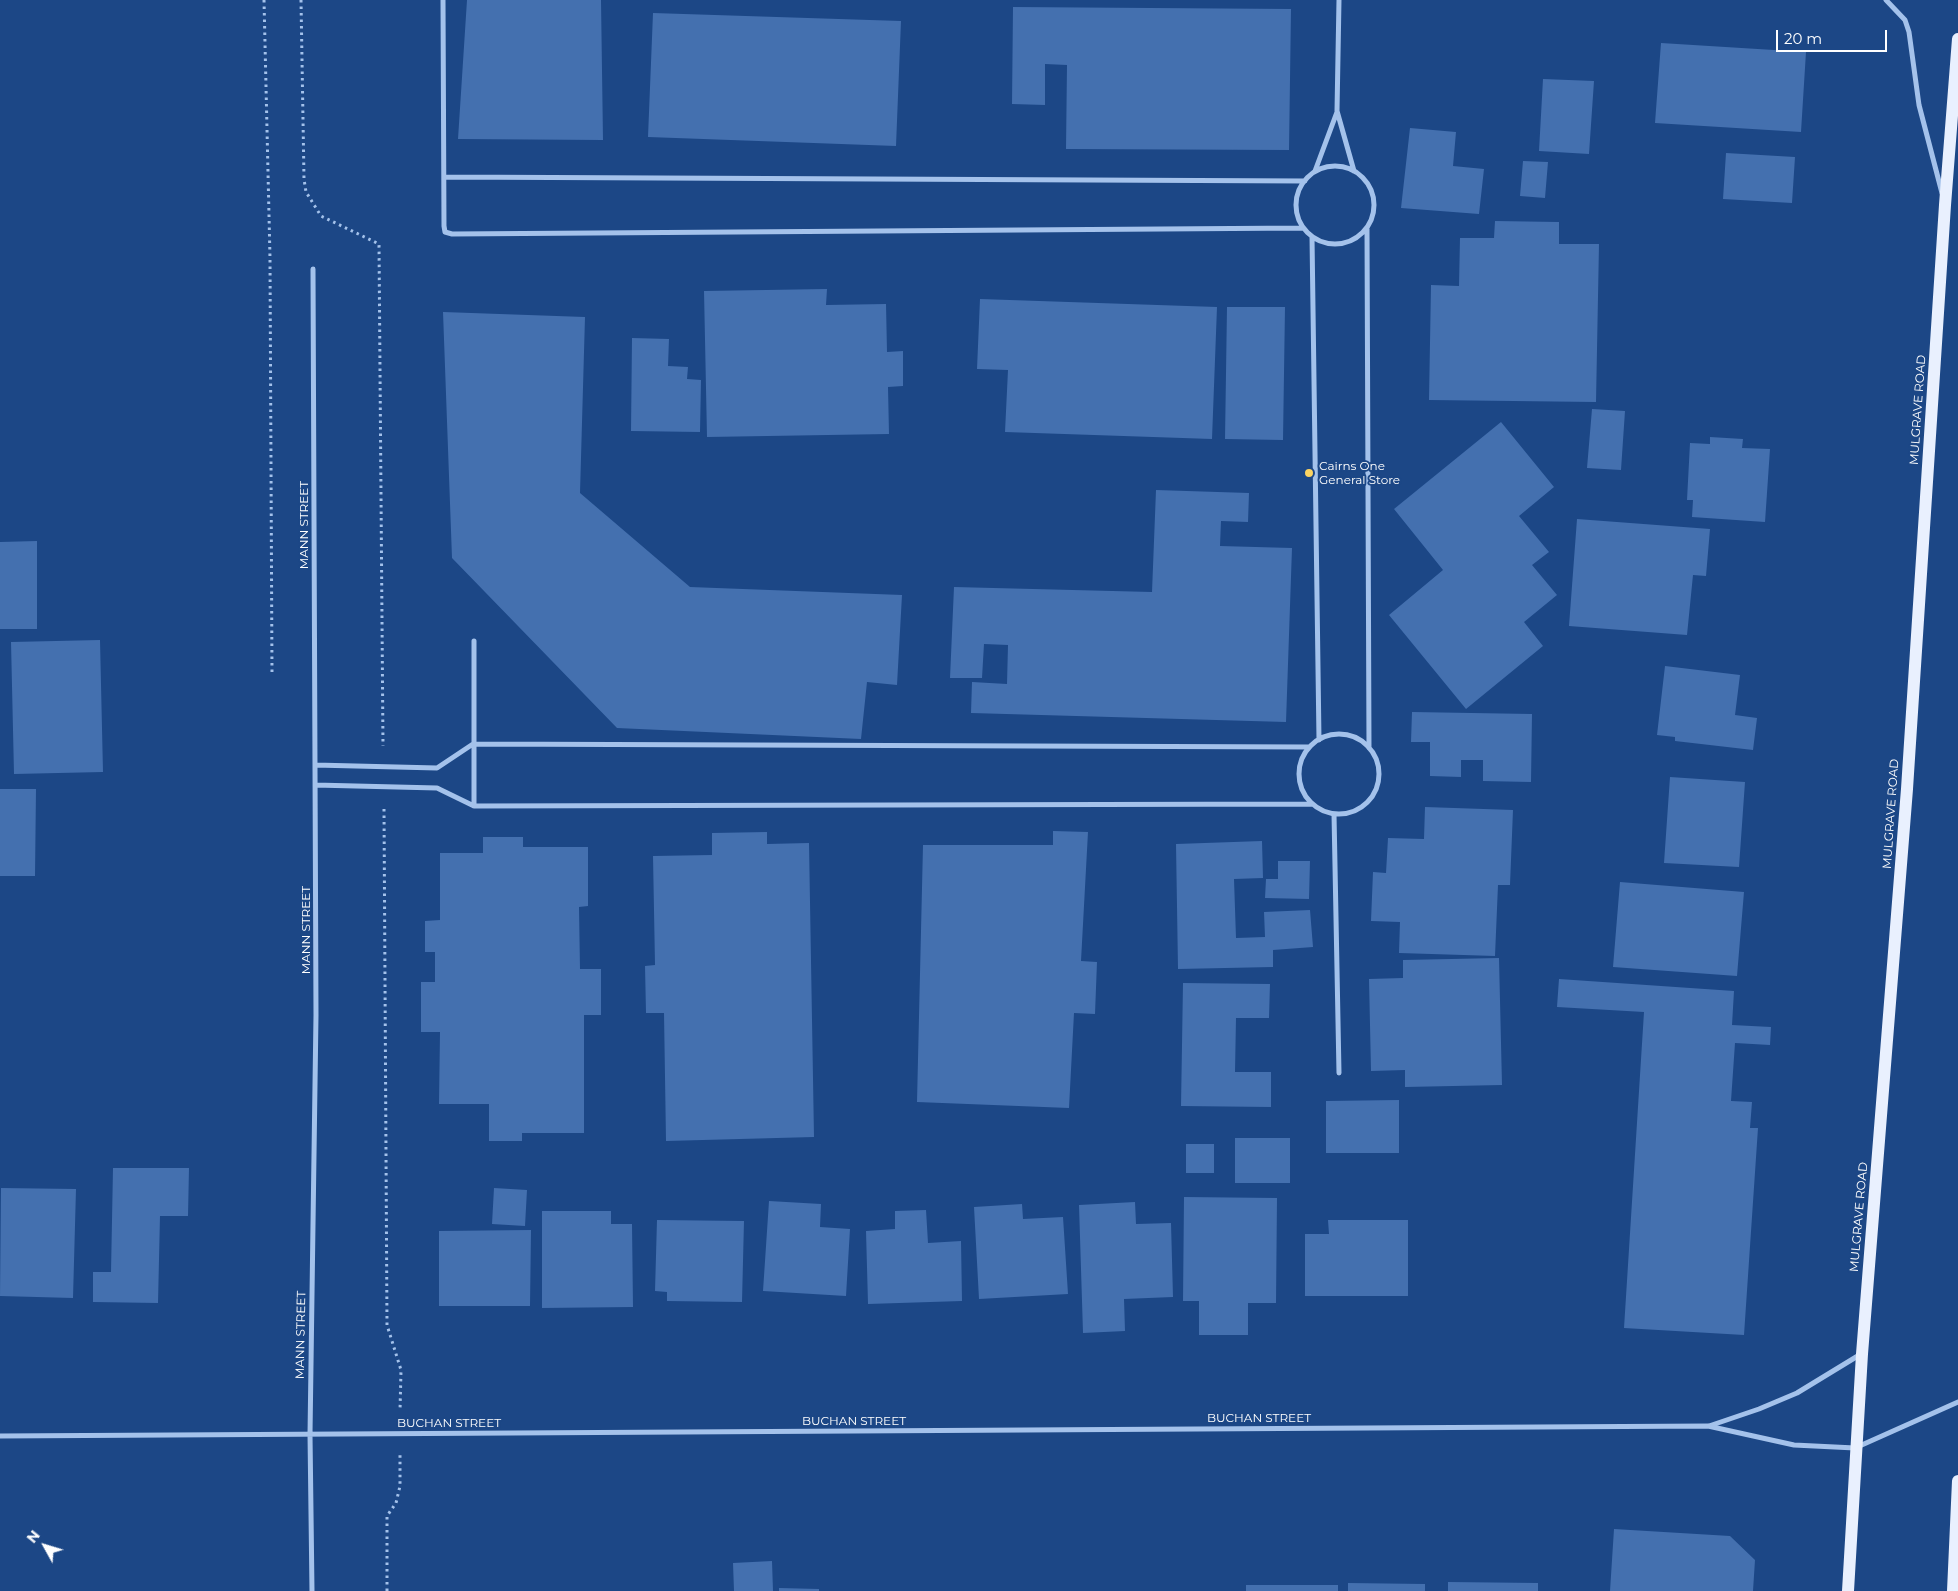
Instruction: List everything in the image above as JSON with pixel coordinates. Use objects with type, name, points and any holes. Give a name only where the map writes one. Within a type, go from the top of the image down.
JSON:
[{"type":"main road","name":"MULGRAVE ROAD","points":[[1848,1591],[1855,1448],[1907,789],[1945,205],[1958,38]]},
{"type":"main road","points":[[1953,1591],[1958,1481]]},
{"type":"street","points":[[443,0],[444,226],[445,232],[452,234],[1303,228]]},
{"type":"street","points":[[1339,0],[1337,111],[1354,171]]},
{"type":"street","points":[[1886,0],[1904,20],[1909,32],[1919,105],[1945,205]]},
{"type":"street","points":[[1315,172],[1337,111]]},
{"type":"street","points":[[1328,166],[1341,167],[1354,171],[1365,179],[1372,191],[1375,204],[1373,218],[1367,229],[1359,237],[1335,245],[1312,237],[1303,228],[1298,217],[1296,205],[1298,193],[1305,181],[1315,172],[1328,166]]},
{"type":"street","points":[[444,177],[1305,181]]},
{"type":"street","points":[[1367,229],[1369,748]]},
{"type":"street","points":[[1312,237],[1319,740]]},
{"type":"street","name":"MANN STREET","points":[[312,1591],[310,1434],[316,1014],[313,269]]},
{"type":"street","points":[[474,640],[474,806]]},
{"type":"street","points":[[1346,734],[1358,739],[1369,748],[1376,760],[1379,774],[1377,787],[1370,799],[1359,808],[1347,813],[1334,814],[1322,811],[1312,804],[1304,794],[1299,782],[1302,758],[1309,747],[1319,740],[1332,735],[1346,734]]},
{"type":"street","points":[[314,764],[437,768],[473,744],[1309,747]]},
{"type":"street","points":[[315,785],[437,788],[474,806],[1312,804]]},
{"type":"street","points":[[1334,814],[1338,1073]]},
{"type":"street","name":"BUCHAN STREET","points":[[1708,1426],[1759,1409],[1797,1393],[1862,1354]]},
{"type":"street","name":"BUCHAN STREET","points":[[0,1436],[1708,1426],[1794,1445],[1855,1448],[1958,1402]]},
{"type":"path","points":[[264,0],[270,258],[272,672]]},
{"type":"building","points":[[467,0],[601,0],[603,140],[458,139]]},
{"type":"building","points":[[1013,7],[1291,9],[1289,150],[1066,149],[1067,65],[1045,64],[1045,105],[1012,104]]},
{"type":"building","points":[[653,13],[901,21],[896,146],[648,137]]},
{"type":"building","points":[[1661,43],[1806,52],[1801,132],[1655,123]]},
{"type":"building","points":[[1543,79],[1594,81],[1589,154],[1539,151]]},
{"type":"building","points":[[1410,128],[1456,132],[1453,166],[1484,169],[1479,214],[1401,208]]},
{"type":"building","points":[[1726,153],[1795,157],[1792,203],[1723,199]]},
{"type":"building","points":[[1523,161],[1548,162],[1545,198],[1520,196]]},
{"type":"building","points":[[1495,221],[1559,222],[1559,244],[1599,244],[1596,402],[1429,400],[1431,285],[1459,286],[1460,238],[1494,238]]},
{"type":"building","points":[[827,289],[826,305],[886,304],[887,352],[903,351],[903,386],[888,387],[889,434],[707,437],[704,291]]},
{"type":"building","points":[[980,299],[1217,307],[1212,439],[1005,432],[1008,370],[977,369]]},
{"type":"building","points":[[1227,307],[1285,307],[1283,440],[1225,439]]},
{"type":"building","points":[[443,312],[585,317],[580,493],[690,587],[902,595],[897,685],[867,682],[861,739],[617,728],[452,558]]},
{"type":"building","points":[[632,338],[669,339],[668,366],[688,367],[687,379],[701,380],[700,432],[631,431]]},
{"type":"building","points":[[1592,409],[1625,411],[1621,470],[1587,468]]},
{"type":"building","points":[[1501,422],[1554,487],[1519,516],[1549,552],[1532,565],[1557,595],[1524,622],[1543,646],[1466,709],[1389,615],[1443,570],[1394,509]]},
{"type":"building","points":[[1710,437],[1743,439],[1742,448],[1770,449],[1765,522],[1692,517],[1693,500],[1687,500],[1690,443],[1710,444]]},
{"type":"building","points":[[1156,490],[1249,493],[1248,522],[1221,521],[1220,546],[1292,548],[1286,722],[971,713],[972,682],[1007,684],[1008,645],[984,644],[982,678],[950,678],[954,587],[1152,592]]},
{"type":"building","points":[[1577,519],[1710,529],[1706,576],[1693,575],[1687,635],[1569,626]]},
{"type":"building","points":[[37,541],[37,629],[0,629],[0,542]]},
{"type":"building","points":[[100,640],[103,772],[14,774],[11,642]]},
{"type":"building","points":[[1665,666],[1740,675],[1735,715],[1757,718],[1753,750],[1675,741],[1675,737],[1657,735]]},
{"type":"building","points":[[1412,712],[1532,714],[1531,782],[1483,781],[1483,760],[1461,760],[1461,777],[1430,776],[1430,742],[1411,742]]},
{"type":"building","points":[[1670,777],[1745,782],[1739,867],[1664,863]]},
{"type":"building","points":[[0,789],[36,789],[35,876],[0,876]]},
{"type":"building","points":[[1425,807],[1513,810],[1510,885],[1498,885],[1495,956],[1399,953],[1400,922],[1371,921],[1373,872],[1386,873],[1388,838],[1424,839]]},
{"type":"building","points":[[1053,831],[1088,832],[1081,961],[1097,962],[1095,1014],[1074,1013],[1069,1108],[917,1102],[923,845],[1053,845]]},
{"type":"building","points":[[767,832],[767,844],[809,843],[814,1137],[666,1141],[664,1013],[646,1013],[645,966],[655,965],[653,856],[712,855],[712,833]]},
{"type":"building","points":[[483,837],[523,837],[523,847],[588,847],[588,906],[579,907],[580,969],[601,969],[601,1015],[584,1015],[584,1133],[522,1133],[522,1141],[489,1141],[489,1104],[439,1104],[440,1032],[421,1032],[421,982],[435,982],[435,952],[425,952],[425,921],[440,920],[440,853],[483,853]]},
{"type":"building","points":[[1262,841],[1263,878],[1234,879],[1236,938],[1265,937],[1264,912],[1310,910],[1313,947],[1273,950],[1273,967],[1178,969],[1176,844]]},
{"type":"building","points":[[1278,861],[1310,861],[1309,899],[1265,898],[1266,879],[1278,879]]},
{"type":"building","points":[[1620,882],[1744,892],[1737,976],[1613,967]]},
{"type":"building","points":[[1499,958],[1502,1085],[1405,1087],[1405,1070],[1371,1071],[1369,979],[1403,978],[1403,960]]},
{"type":"building","points":[[1559,979],[1734,991],[1732,1025],[1771,1027],[1770,1045],[1735,1043],[1731,1101],[1752,1102],[1750,1128],[1758,1128],[1744,1335],[1624,1328],[1644,1012],[1557,1007]]},
{"type":"building","points":[[1183,983],[1270,984],[1269,1018],[1236,1018],[1235,1072],[1271,1072],[1271,1107],[1181,1106]]},
{"type":"building","points":[[1399,1100],[1399,1153],[1326,1153],[1326,1101]]},
{"type":"building","points":[[1235,1138],[1290,1138],[1290,1183],[1235,1183]]},
{"type":"building","points":[[1186,1144],[1214,1144],[1214,1173],[1186,1173]]},
{"type":"building","points":[[113,1168],[189,1168],[188,1216],[160,1216],[158,1303],[93,1302],[93,1272],[111,1272]]},
{"type":"building","points":[[1,1188],[76,1189],[73,1298],[0,1296]]},
{"type":"building","points":[[494,1188],[527,1190],[525,1226],[492,1224]]},
{"type":"building","points":[[1184,1197],[1277,1198],[1276,1303],[1248,1303],[1248,1335],[1199,1335],[1199,1301],[1183,1301]]},
{"type":"building","points":[[769,1201],[821,1204],[820,1227],[850,1229],[846,1296],[763,1291]]},
{"type":"building","points":[[1135,1202],[1136,1224],[1171,1223],[1173,1297],[1124,1299],[1125,1331],[1083,1333],[1079,1205]]},
{"type":"building","points":[[1022,1204],[1023,1219],[1063,1217],[1068,1294],[979,1299],[974,1207]]},
{"type":"building","points":[[926,1210],[928,1243],[961,1241],[962,1301],[868,1304],[866,1231],[895,1229],[895,1211]]},
{"type":"building","points":[[542,1211],[611,1211],[611,1224],[632,1224],[633,1307],[542,1308]]},
{"type":"building","points":[[657,1220],[744,1221],[742,1302],[667,1301],[667,1292],[655,1291]]},
{"type":"building","points":[[1328,1220],[1408,1220],[1408,1296],[1305,1296],[1305,1234],[1329,1234]]},
{"type":"building","points":[[531,1230],[530,1306],[439,1306],[439,1231]]},
{"type":"building","points":[[1614,1529],[1730,1536],[1755,1560],[1753,1591],[1610,1591]]},
{"type":"building","points":[[772,1561],[773,1591],[734,1591],[733,1563]]},
{"type":"building","points":[[1448,1582],[1538,1583],[1538,1591],[1448,1591]]},
{"type":"building","points":[[1348,1583],[1425,1584],[1425,1591],[1348,1591]]},
{"type":"building","points":[[1246,1585],[1338,1585],[1338,1591],[1246,1591]]},
{"type":"building","points":[[779,1588],[819,1589],[819,1591],[779,1591]]},
{"type":"place","name":"Cairns One General Store","points":[[1309,473]]}]
